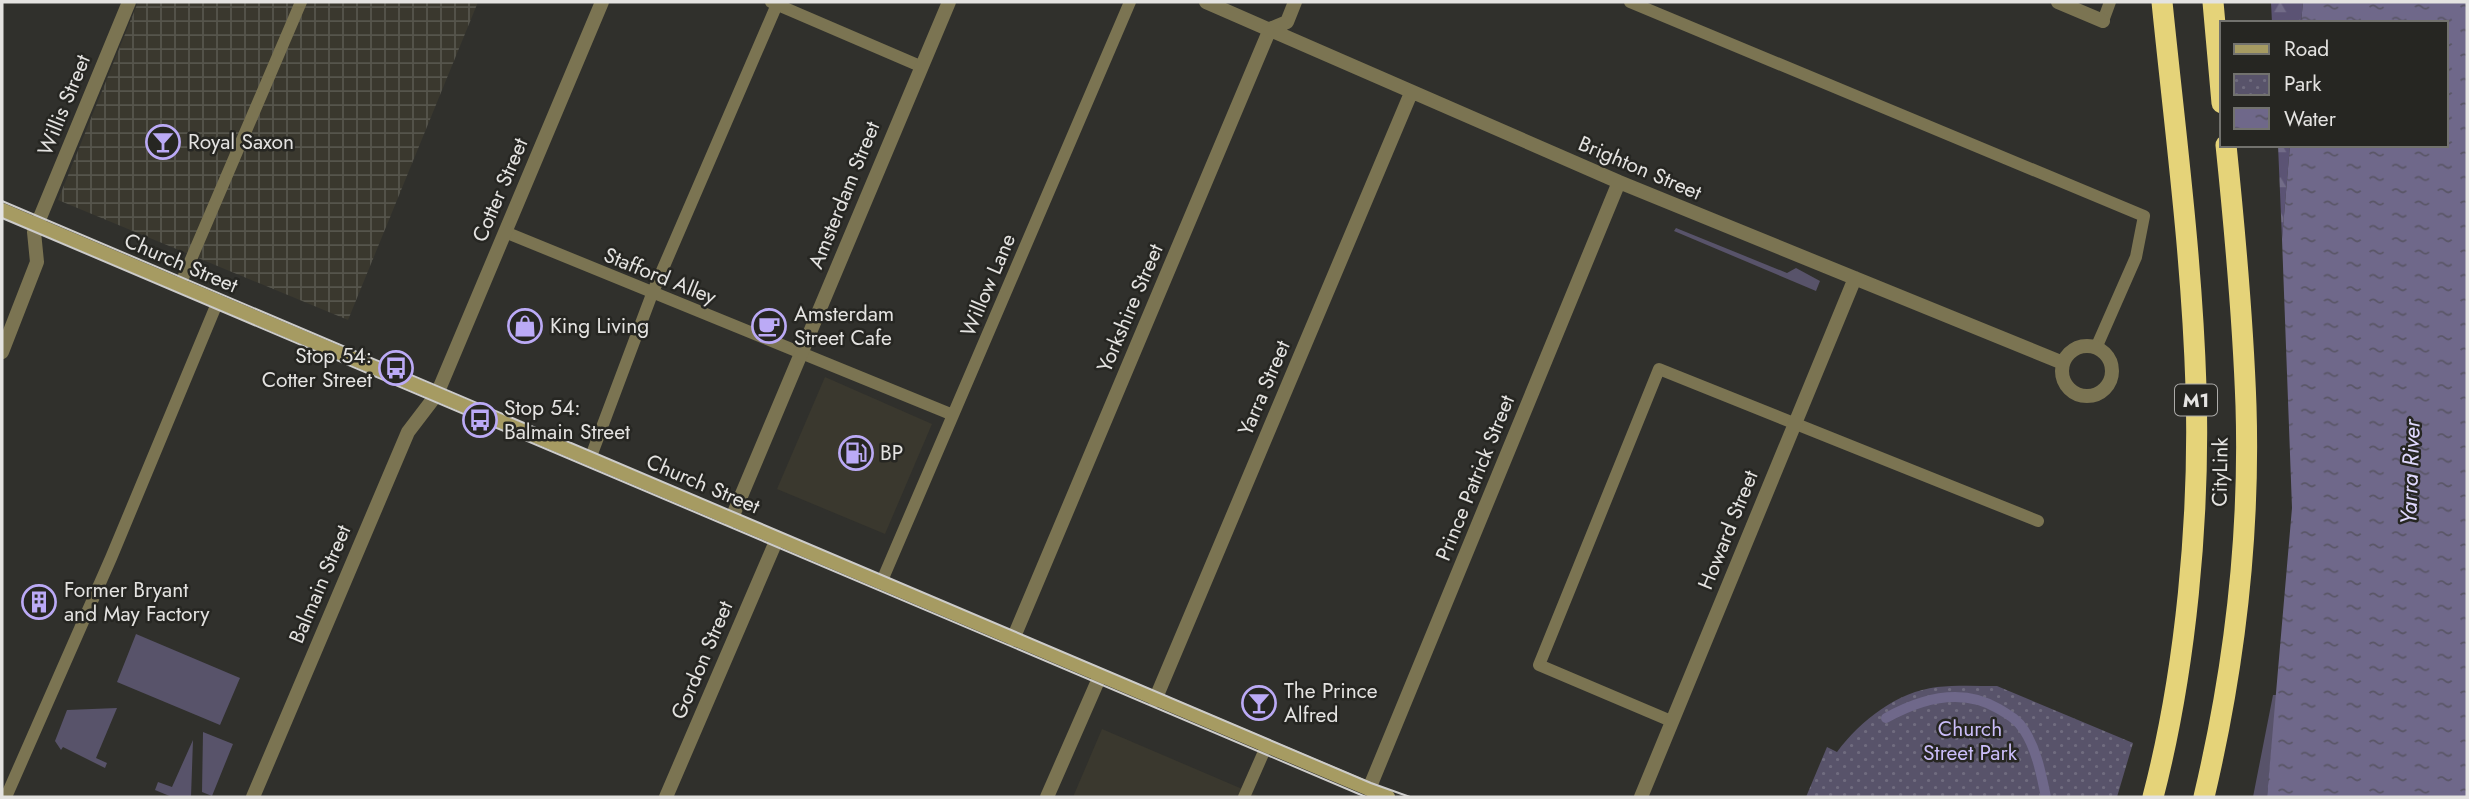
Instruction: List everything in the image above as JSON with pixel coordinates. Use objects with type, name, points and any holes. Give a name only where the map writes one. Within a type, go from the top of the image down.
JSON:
[{"type":"highway","name":"M1","points":[[2152,794],[2178,666],[2194,523],[2196,457],[2193,321],[2162,2]]},
{"type":"highway","points":[[2213,2],[2220,81]]},
{"type":"highway","name":"CityLink","points":[[2204,797],[2226,690],[2243,551],[2246,409],[2242,316],[2226,147]]},
{"type":"main road","name":"Church Street","points":[[2,210],[1388,797]]},
{"type":"street","name":"Willis Street","points":[[37,225],[129,2]]},
{"type":"street","name":"Cotter Street","points":[[437,394],[602,2]]},
{"type":"street","name":"Amsterdam Street","points":[[731,520],[949,2]]},
{"type":"street","name":"Brighton Street","points":[[1206,2],[1619,182],[2063,363]]},
{"type":"street","name":"Yorkshire Street","points":[[1013,639],[1270,29],[1287,22],[1295,2]]},
{"type":"street","points":[[2058,2],[2104,21]]},
{"type":"street","name":"Yarra Street","points":[[1155,700],[1411,93]]},
{"type":"street","name":"Prince Patrick Street","points":[[1369,789],[1619,182]]},
{"type":"street","points":[[2,352],[37,262],[34,232],[37,225]]},
{"type":"street","name":"Howard Street","points":[[1641,797],[1855,278]]},
{"type":"street","points":[[2080,346],[2096,348],[2109,358],[2109,382],[2097,394],[2080,396],[2073,392],[2063,379],[2063,363],[2067,355],[2080,346]]},
{"type":"street","name":"Balmain Street","points":[[253,797],[408,432],[437,394]]},
{"type":"street","name":"Gordon Street","points":[[666,797],[777,539]]},
{"type":"street","points":[[1047,797],[1100,676]]},
{"type":"lane","points":[[180,285],[301,2]]},
{"type":"lane","name":"Willow Lane","points":[[881,583],[1130,2]]},
{"type":"lane","points":[[1630,2],[2144,216],[2136,257],[2096,348]]},
{"type":"lane","points":[[2104,21],[2110,2]]},
{"type":"lane","points":[[590,458],[652,294],[775,3],[920,66]]},
{"type":"lane","name":"Stafford Alley","points":[[505,232],[953,415]]},
{"type":"lane","points":[[6,797],[111,558],[218,301]]},
{"type":"lane","points":[[1671,720],[1538,665],[1659,369],[2038,521]]},
{"type":"lane","points":[[1244,797],[1266,747]]},
{"type":"shaded area","points":[[138,2],[478,2],[348,320],[58,200]]},
{"type":"shaded area","name":"BP","points":[[825,377],[932,424],[885,534],[777,489]]},
{"type":"shaded area","points":[[1102,729],[1261,797],[1073,797]]},
{"type":"green space","points":[[2271,2],[2303,2],[2301,21],[2272,21]]},
{"type":"green space","points":[[2278,147],[2290,147],[2282,239]]},
{"type":"green space","points":[[1676,228],[1787,273],[1796,268],[1820,281],[1816,291],[1674,231]]},
{"type":"green space","points":[[136,634],[240,678],[220,725],[117,682]]},
{"type":"green space","name":"Church Street Park","points":[[1997,686],[2133,743],[2117,797],[1806,797],[1827,747],[1837,752],[1857,729],[1894,701],[1937,687]]},
{"type":"green space","points":[[2273,695],[2277,695],[2267,797],[2253,797]]},
{"type":"green space","points":[[117,708],[96,758],[107,763],[105,768],[63,747],[61,750],[55,741],[67,710]]},
{"type":"green space","points":[[203,732],[233,744],[212,796],[202,792]]},
{"type":"green space","points":[[193,740],[191,797],[172,797],[155,790],[158,782],[172,787]]},
{"type":"water","name":"Yarra River","points":[[2303,2],[2467,2],[2467,797],[2267,797],[2292,508],[2282,239],[2290,147],[2448,147],[2448,21],[2301,21]]},
{"type":"waterway","points":[[1886,718],[1914,705],[1942,698],[1971,698],[1985,702],[2019,723],[2038,762],[2046,797]]},
{"type":"tram line","points":[[2,201],[1371,783],[1410,797]]},
{"type":"tram line","points":[[2,218],[1366,797]]},
{"type":"place","name":"Royal Saxon","points":[[163,142]]},
{"type":"place","name":"King Living","points":[[525,326]]},
{"type":"place","name":"Amsterdam Street Cafe","points":[[769,326]]},
{"type":"place","name":"Stop 54: Cotter Street","points":[[396,368]]},
{"type":"place","name":"Stop 54: Balmain Street","points":[[480,420]]},
{"type":"place","name":"BP","points":[[856,453]]},
{"type":"place","name":"Former Bryant and May Factory","points":[[39,602]]},
{"type":"place","name":"The Prince Alfred","points":[[1259,703]]}]
